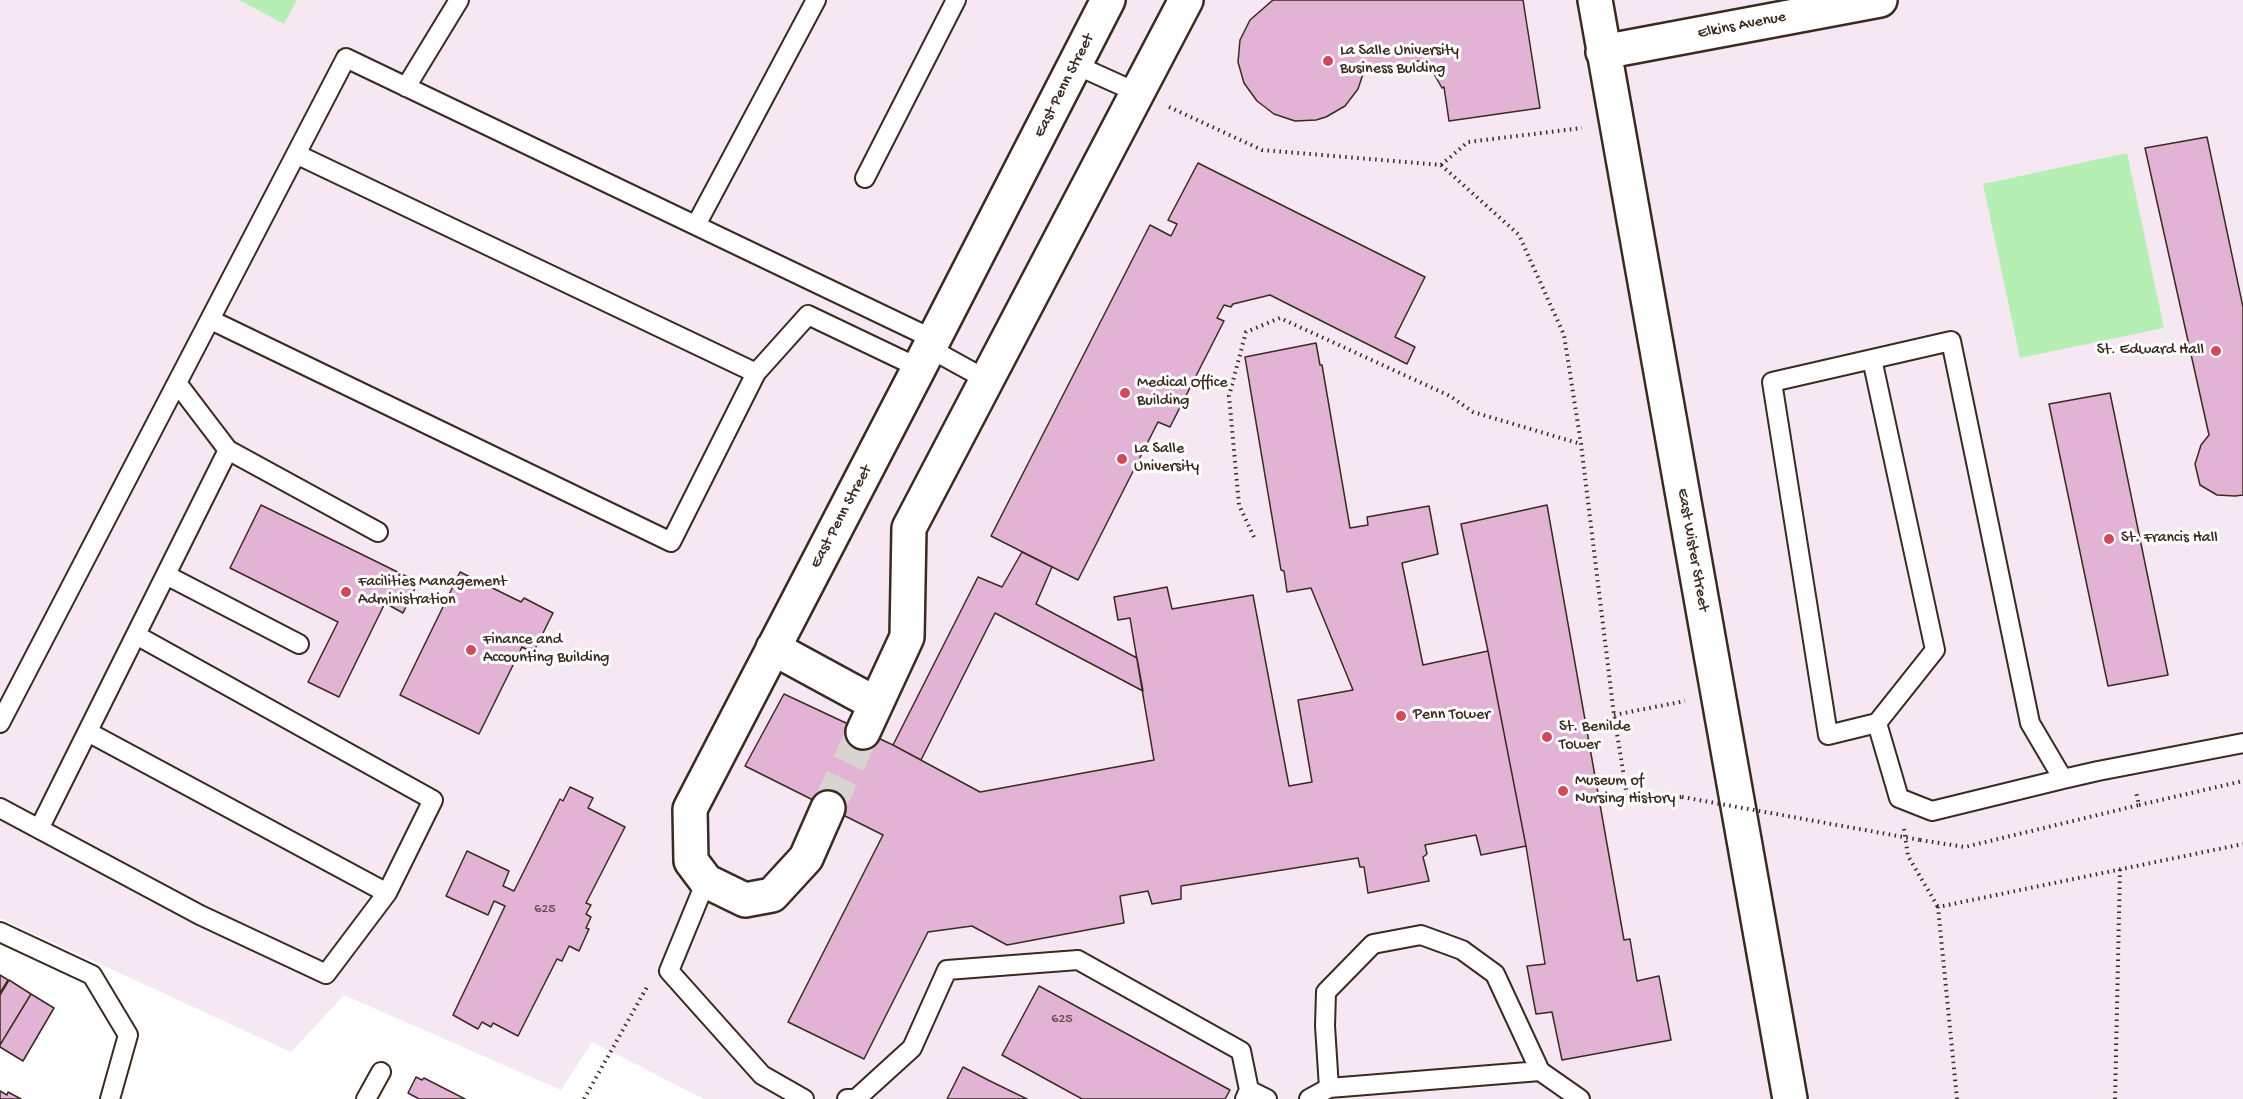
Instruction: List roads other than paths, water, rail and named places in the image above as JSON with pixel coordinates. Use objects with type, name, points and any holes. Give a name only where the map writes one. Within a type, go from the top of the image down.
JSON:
[{"type":"street","name":"East Penn Street","points":[[706,881],[692,861],[690,808],[1108,0]]},
{"type":"street","points":[[773,648],[869,718],[907,637],[909,528],[1186,0]]},
{"type":"street","name":"East Wister Street","points":[[1595,0],[1790,1099]]},
{"type":"street","name":"Elkins Avenue","points":[[1603,52],[1880,0]]},
{"type":"street","points":[[706,881],[745,900],[772,895],[806,858],[828,808]]},
{"type":"lane","points":[[406,87],[459,0]]},
{"type":"lane","points":[[696,225],[816,0]]},
{"type":"lane","points":[[865,177],[956,0]]},
{"type":"lane","points":[[0,723],[346,58],[696,225],[927,352],[987,380]]},
{"type":"lane","points":[[1076,64],[1138,93]]},
{"type":"lane","points":[[296,154],[756,373]]},
{"type":"lane","points":[[211,320],[671,542],[756,373],[808,315],[927,352]]},
{"type":"lane","points":[[1872,359],[1935,650],[1877,723],[1828,735],[1773,382],[1952,340],[2030,723],[2063,779]]},
{"type":"lane","points":[[177,382],[228,450],[378,532]]},
{"type":"lane","points":[[39,829],[228,450]]},
{"type":"lane","points":[[166,575],[299,644]]},
{"type":"lane","points":[[0,808],[200,915],[326,974],[387,893],[434,800],[136,635]]},
{"type":"lane","points":[[1877,723],[1899,798],[1932,811],[2063,779],[2243,743]]},
{"type":"lane","points":[[88,732],[387,893]]},
{"type":"lane","points":[[706,881],[669,971],[762,1075],[804,1099]]},
{"type":"lane","points":[[0,932],[92,975],[128,1035],[110,1099]]},
{"type":"lane","points":[[1337,1092],[1325,1026],[1326,992],[1373,944],[1421,935],[1462,950],[1495,974],[1540,1071],[1580,1099]]},
{"type":"lane","points":[[847,1099],[856,1099],[912,1048],[947,970],[1078,960],[1241,1050],[1247,1095],[1267,1099]]},
{"type":"lane","points":[[1309,1099],[1337,1092],[1540,1071]]},
{"type":"lane","points":[[366,1099],[381,1072]]},
{"type":"tunnel","points":[[828,808],[863,732]]},
{"type":"place","name":"La Salle University Business Bulding","points":[[1328,61]]},
{"type":"place","name":"St. Edward Hall","points":[[2216,351]]},
{"type":"place","name":"Medical Office Building","points":[[1125,393]]},
{"type":"place","name":"La Salle University","points":[[1122,459]]},
{"type":"place","name":"St. Francis Hall","points":[[2109,539]]},
{"type":"place","name":"Facilities Management Administration","points":[[346,592]]},
{"type":"place","name":"Finance and Accounting Building","points":[[471,650]]},
{"type":"place","name":"Penn Tower","points":[[1401,716]]},
{"type":"place","name":"St. Benilde Tower","points":[[1547,737]]},
{"type":"place","name":"Museum of Nursing History","points":[[1563,791]]}]
